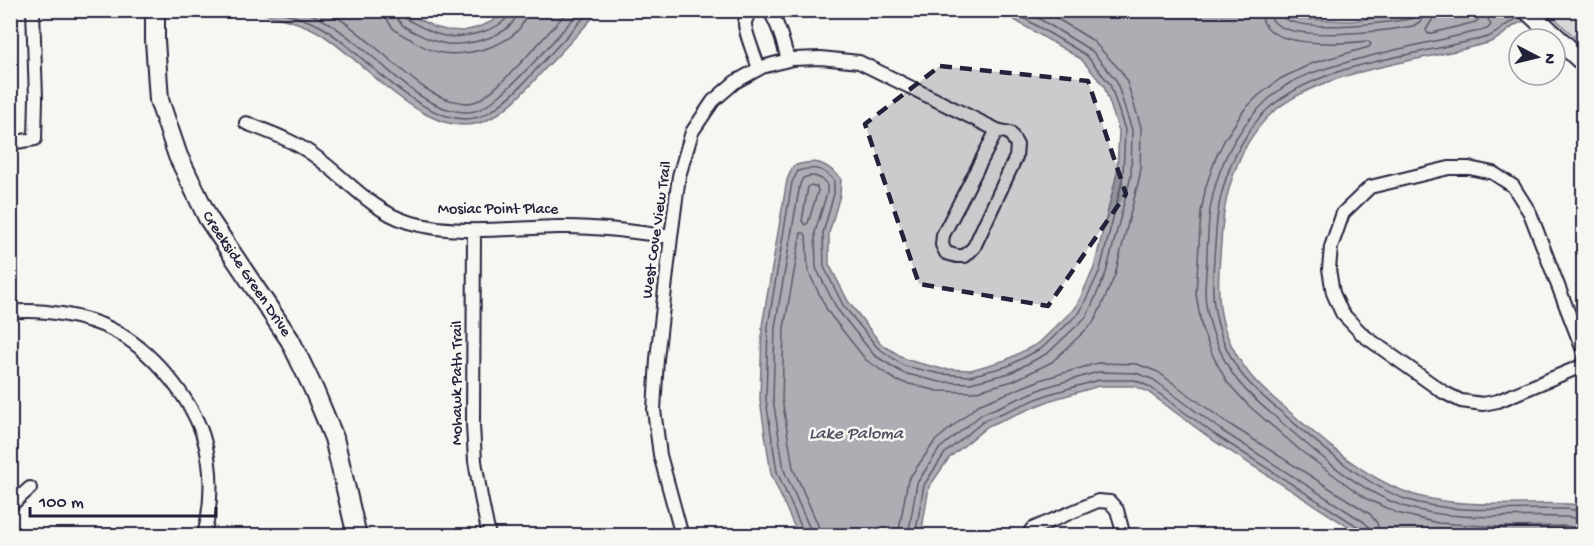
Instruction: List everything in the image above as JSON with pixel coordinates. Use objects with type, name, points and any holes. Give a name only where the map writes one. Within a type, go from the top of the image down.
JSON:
[{"type":"main road","name":"Creekside Green Drive","points":[[155,10],[159,100],[177,156],[208,218],[290,340],[314,390],[334,438],[357,536]]},
{"type":"main road","points":[[1527,10],[1584,63]]},
{"type":"street","points":[[10,144],[35,139],[33,10]]},
{"type":"street","points":[[753,10],[747,16],[745,28],[759,69]]},
{"type":"street","points":[[768,10],[774,19],[788,60]]},
{"type":"street","name":"West Cove View Trail","points":[[682,536],[660,455],[654,410],[657,359],[680,176],[692,132],[713,102],[735,82],[759,69],[788,60],[821,58],[859,62],[997,130],[1010,133],[1017,145],[1016,157],[974,247],[965,256],[957,256],[946,253],[942,245],[943,235],[997,130]]},
{"type":"street","name":"Mosiac Point Place","points":[[246,123],[290,141],[313,154],[371,202],[407,221],[436,228],[619,229],[671,237]]},
{"type":"street","points":[[1584,353],[1530,213],[1513,186],[1493,173],[1469,168],[1449,168],[1370,187],[1343,213],[1330,247],[1329,269],[1333,293],[1342,313],[1363,335],[1443,392],[1461,401],[1483,404],[1498,401],[1584,365]]},
{"type":"street","name":"Mohawk Path Trail","points":[[474,230],[473,425],[480,497],[489,536]]},
{"type":"street","points":[[10,312],[27,309],[72,315],[112,329],[132,342],[164,371],[185,399],[202,436],[210,475],[209,514],[204,536]]},
{"type":"street","points":[[10,506],[30,488]]},
{"type":"street","points":[[1028,536],[1032,529],[1098,501],[1110,502],[1117,510],[1124,536]]},
{"type":"highlighted area","points":[[940,66],[1088,81],[1126,194],[1048,306],[919,284],[865,124]]},
{"type":"shaded area","points":[[1547,11],[1583,11],[1583,45],[1567,30],[1567,27],[1564,27]]},
{"type":"water","name":"Lake Paloma","points":[[1276,10],[1300,19],[1351,21],[1431,10],[1485,10],[1501,14],[1513,10],[1583,11],[1583,17],[1568,11],[1548,14],[1507,27],[1507,31],[1486,44],[1363,71],[1337,79],[1291,99],[1272,113],[1261,124],[1243,151],[1231,182],[1224,214],[1219,288],[1221,312],[1227,335],[1238,358],[1250,375],[1266,392],[1331,447],[1360,468],[1390,485],[1433,500],[1480,504],[1583,506],[1583,535],[1361,535],[1214,441],[1148,392],[1134,386],[1099,386],[1051,400],[988,426],[949,458],[929,487],[921,535],[798,535],[771,474],[760,400],[762,326],[787,180],[793,166],[819,163],[841,178],[840,195],[829,233],[829,264],[848,301],[881,344],[907,360],[942,369],[971,370],[1006,360],[1039,343],[1076,307],[1094,268],[1117,173],[1119,131],[1104,86],[1081,59],[999,11]]},
{"type":"water","points":[[253,11],[404,11],[434,27],[463,31],[491,22],[506,11],[599,11],[513,102],[493,117],[470,125],[447,123],[424,113],[401,98],[337,45],[311,28]]}]
